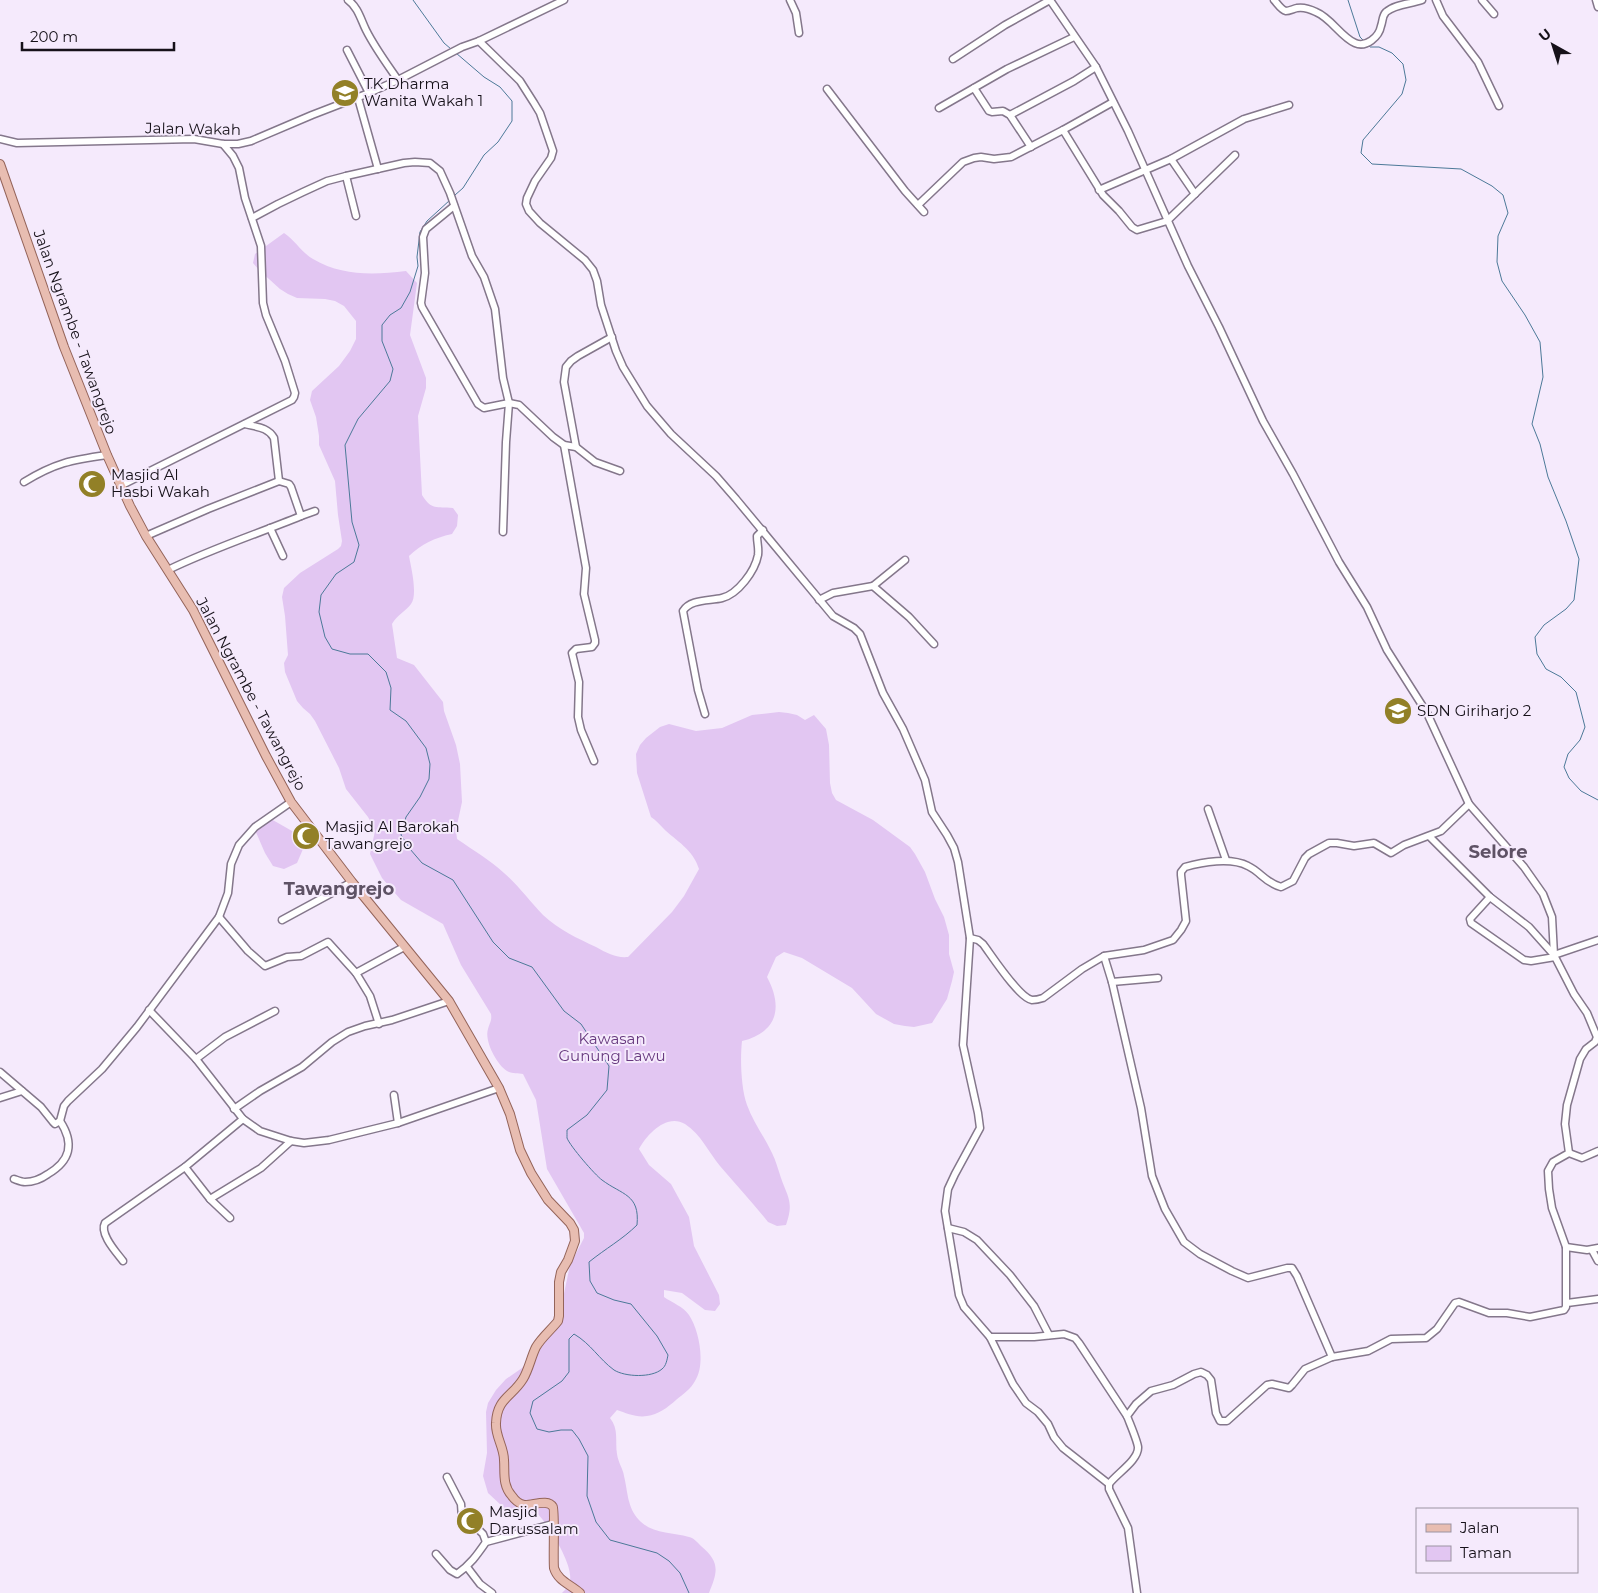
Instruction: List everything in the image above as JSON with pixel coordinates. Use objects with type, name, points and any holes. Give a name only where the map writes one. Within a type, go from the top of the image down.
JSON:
[{"type":"main road","name":"Jalan Ngrambe - Tawangrejo","points":[[0,164],[64,347],[120,486],[146,536],[193,610],[291,802],[404,948],[449,1001],[499,1088],[510,1114],[524,1160],[540,1189],[570,1223],[575,1241],[559,1282],[558,1321],[537,1346],[522,1381],[501,1402],[496,1429],[504,1452],[505,1483],[508,1490],[516,1500],[524,1504],[551,1504],[554,1512],[555,1573],[561,1580],[580,1593]]},
{"type":"street","points":[[348,0],[352,3],[366,31],[398,80]]},
{"type":"street","name":"Jalan Wakah","points":[[0,139],[17,142],[194,139],[223,144],[238,144],[251,141],[398,80],[462,46],[479,41],[564,0]]},
{"type":"street","points":[[790,0],[796,13],[799,33]]},
{"type":"street","points":[[953,59],[1005,25],[1050,0],[1096,67],[1128,131],[1167,221],[1263,421],[1339,562],[1366,607],[1387,650],[1427,712],[1469,804],[1524,867],[1543,894],[1552,917],[1555,956]]},
{"type":"street","points":[[1274,0],[1286,11],[1298,8],[1319,13],[1356,44],[1367,43],[1379,32],[1383,15],[1387,11],[1422,0]]},
{"type":"street","points":[[1436,0],[1443,16],[1478,62],[1499,106]]},
{"type":"street","points":[[1482,0],[1494,14]]},
{"type":"street","points":[[1596,0],[1598,7]]},
{"type":"street","points":[[938,108],[1007,69],[1074,37]]},
{"type":"street","points":[[479,41],[520,81],[540,112],[553,150],[551,158],[535,181],[527,198],[526,204],[529,211],[540,223],[586,260],[593,270],[601,305],[623,366],[647,406],[672,434],[721,482],[833,616],[854,628],[860,634],[883,693],[903,729],[924,780],[932,812],[954,848],[970,938],[963,1044],[980,1128],[948,1189],[945,1211],[958,1294],[964,1307],[990,1337],[1013,1384],[1026,1403],[1038,1412],[1048,1424],[1063,1448],[1109,1484],[1109,1489],[1128,1528],[1137,1593]]},
{"type":"street","points":[[347,50],[369,93]]},
{"type":"street","points":[[1010,115],[1074,81],[1096,67]]},
{"type":"street","points":[[974,88],[989,111],[1003,111],[1010,115],[1031,147]]},
{"type":"street","points":[[827,90],[889,171],[924,212]]},
{"type":"street","points":[[358,98],[378,169]]},
{"type":"street","points":[[918,205],[963,162],[981,157],[1004,159],[1011,157],[1113,102]]},
{"type":"street","points":[[1099,190],[1171,159],[1244,119],[1289,105]]},
{"type":"street","points":[[1063,130],[1099,190],[1132,227],[1137,230],[1167,221],[1235,156]]},
{"type":"street","points":[[120,486],[292,400],[294,397],[295,393],[285,361],[263,303],[260,246],[245,198],[239,168],[223,144]]},
{"type":"street","points":[[1171,159],[1195,194]]},
{"type":"street","points":[[252,218],[327,181],[346,176],[415,162],[430,163],[440,171],[450,193],[472,256],[484,278],[495,309],[503,378],[509,403],[504,532]]},
{"type":"street","points":[[346,176],[356,216]]},
{"type":"street","points":[[454,204],[426,229],[423,237],[425,268],[422,307],[478,404],[484,408],[509,403],[519,404],[564,445],[576,447],[596,462],[620,471]]},
{"type":"street","points":[[576,447],[564,382],[566,367],[578,356],[612,337]]},
{"type":"street","points":[[244,424],[266,429],[272,434],[279,481]]},
{"type":"street","points":[[564,445],[586,568],[584,594],[595,640],[592,647],[576,649],[572,653],[579,682],[578,717],[581,730],[594,761]]},
{"type":"street","points":[[24,482],[44,470],[64,462],[107,455]]},
{"type":"street","points":[[146,536],[279,481],[291,486],[302,516]]},
{"type":"street","points":[[168,570],[204,553],[315,511]]},
{"type":"street","points":[[270,528],[283,556]]},
{"type":"street","points":[[705,714],[698,690],[683,611],[690,604],[726,597],[748,578],[758,557],[757,536],[763,530]]},
{"type":"street","points":[[819,600],[833,593],[873,586],[905,560]]},
{"type":"street","points":[[873,586],[908,617],[934,644]]},
{"type":"street","points":[[0,1072],[41,1107],[55,1124],[60,1121],[64,1106],[102,1069],[219,917],[228,893],[232,864],[239,845],[255,827],[291,802]]},
{"type":"street","points":[[970,938],[978,940],[983,944],[1021,994],[1032,1000],[1044,998],[1082,969],[1104,956],[1144,950],[1173,940],[1186,921],[1182,869],[1192,865],[1226,860],[1249,866],[1271,884],[1281,887],[1293,881],[1309,854],[1328,844],[1338,843],[1354,846],[1374,843],[1391,853],[1404,845],[1441,832],[1469,804]]},
{"type":"street","points":[[1208,809],[1226,860]]},
{"type":"street","points":[[1430,837],[1490,897],[1529,927],[1555,956],[1597,1037],[1580,1059],[1567,1105],[1565,1124],[1569,1154]]},
{"type":"street","points":[[282,920],[352,882]]},
{"type":"street","points":[[1490,897],[1470,919],[1471,923],[1524,960],[1531,961],[1555,956],[1598,940]]},
{"type":"street","points":[[219,917],[248,951],[265,966],[287,957],[301,956],[328,942],[356,973],[370,996],[379,1024]]},
{"type":"street","points":[[356,973],[404,948]]},
{"type":"street","points":[[1104,956],[1112,982],[1141,1108],[1152,1176],[1165,1209],[1184,1242],[1200,1254],[1232,1271],[1248,1278],[1292,1268],[1332,1357]]},
{"type":"street","points":[[1112,982],[1158,978]]},
{"type":"street","points":[[234,1109],[260,1091],[302,1067],[332,1042],[348,1032],[449,1001]]},
{"type":"street","points":[[149,1010],[196,1059],[234,1109],[244,1119],[260,1131],[291,1141],[304,1143],[323,1141],[398,1123],[499,1088]]},
{"type":"street","points":[[196,1059],[225,1037],[275,1011]]},
{"type":"street","points":[[0,1098],[22,1091]]},
{"type":"street","points":[[394,1095],[398,1123]]},
{"type":"street","points":[[123,1261],[104,1232],[103,1226],[184,1167],[244,1119]]},
{"type":"street","points":[[14,1179],[25,1182],[35,1181],[63,1163],[68,1155],[68,1136],[60,1121]]},
{"type":"street","points":[[210,1198],[261,1168],[291,1141]]},
{"type":"street","points":[[1569,1154],[1582,1158],[1598,1151]]},
{"type":"street","points":[[1127,1416],[1136,1404],[1151,1391],[1172,1385],[1201,1372],[1207,1375],[1210,1380],[1216,1412],[1220,1421],[1227,1421],[1267,1385],[1272,1384],[1288,1388],[1306,1369],[1332,1357],[1373,1349],[1391,1339],[1426,1338],[1437,1329],[1452,1305],[1459,1302],[1489,1313],[1516,1314],[1530,1317],[1564,1310],[1567,1303],[1566,1248],[1552,1208],[1548,1171],[1553,1162],[1569,1154]]},
{"type":"street","points":[[184,1167],[230,1218]]},
{"type":"street","points":[[948,1228],[964,1232],[977,1240],[1010,1275],[1034,1306],[1049,1335]]},
{"type":"street","points":[[1566,1248],[1595,1249],[1598,1261]]},
{"type":"street","points":[[1567,1303],[1598,1299]]},
{"type":"street","points":[[990,1337],[1034,1337],[1064,1334],[1074,1338],[1079,1343],[1127,1416],[1138,1447],[1132,1462],[1109,1484]]},
{"type":"street","points":[[447,1477],[461,1504],[464,1524],[470,1528],[478,1528],[486,1542]]},
{"type":"street","points":[[436,1554],[457,1574],[475,1559],[486,1542],[553,1524]]},
{"type":"street","points":[[467,1567],[480,1584],[492,1593]]},
{"type":"green space","name":"Kawasan Gunung Lawu","points":[[284,233],[309,256],[324,265],[358,273],[406,271],[417,283],[410,335],[426,378],[426,388],[418,416],[422,495],[432,506],[453,508],[458,515],[457,526],[452,534],[429,542],[409,556],[413,581],[413,600],[392,624],[397,658],[414,665],[443,702],[444,711],[456,745],[460,764],[462,802],[456,830],[457,839],[499,868],[543,915],[555,925],[608,953],[619,957],[628,957],[672,912],[684,896],[699,869],[693,856],[684,846],[651,817],[637,773],[636,754],[640,745],[660,727],[669,724],[696,731],[722,728],[752,715],[779,712],[797,715],[805,720],[814,715],[826,729],[829,745],[830,783],[836,800],[873,820],[910,847],[925,872],[944,917],[949,935],[949,954],[954,972],[947,999],[932,1023],[914,1027],[894,1024],[876,1014],[852,988],[802,958],[784,952],[776,957],[767,977],[775,998],[776,1008],[774,1017],[770,1025],[763,1031],[754,1037],[742,1041],[741,1065],[743,1090],[747,1105],[773,1156],[789,1200],[790,1211],[786,1225],[777,1226],[768,1222],[720,1166],[700,1138],[685,1124],[678,1121],[665,1123],[647,1137],[639,1149],[649,1165],[671,1184],[689,1217],[694,1246],[719,1295],[720,1304],[715,1311],[705,1310],[682,1293],[664,1290],[664,1297],[684,1310],[693,1321],[701,1357],[698,1374],[689,1389],[659,1412],[639,1416],[617,1410],[610,1418],[615,1426],[616,1449],[632,1510],[644,1525],[662,1532],[691,1538],[712,1557],[716,1567],[709,1593],[562,1593],[570,1580],[568,1564],[559,1545],[542,1518],[537,1513],[506,1509],[488,1493],[483,1476],[487,1453],[486,1412],[488,1403],[496,1390],[506,1379],[522,1368],[557,1327],[570,1265],[584,1238],[584,1233],[547,1169],[536,1100],[523,1074],[507,1071],[499,1064],[492,1052],[487,1034],[491,1014],[461,965],[443,924],[401,900],[382,878],[370,854],[375,831],[373,826],[346,789],[339,768],[315,721],[297,701],[285,672],[284,663],[288,655],[282,597],[284,588],[300,573],[341,546],[335,481],[319,445],[316,417],[310,400],[312,391],[339,366],[350,351],[356,339],[356,321],[344,306],[335,301],[297,298],[288,294],[280,289],[253,263],[255,254]]},
{"type":"green space","points":[[271,819],[292,831],[303,849],[297,863],[284,869],[273,866],[255,830]]},
{"type":"waterway","points":[[413,0],[444,43],[451,49]]},
{"type":"waterway","points":[[1348,0],[1360,37],[1363,40]]},
{"type":"waterway","points":[[1368,45],[1370,47],[1379,47],[1392,53],[1403,64],[1406,80],[1402,94],[1363,140],[1361,153],[1372,164],[1461,169],[1492,186],[1503,195],[1508,213],[1498,236],[1497,262],[1502,281],[1525,315],[1540,342],[1543,377],[1532,424],[1540,444],[1548,477],[1579,559],[1574,600],[1566,609],[1544,625],[1535,637],[1537,654],[1546,669],[1561,677],[1576,692],[1585,727],[1580,740],[1568,754],[1564,767],[1569,778],[1581,791],[1598,800]]},
{"type":"waterway","points":[[455,195],[463,188],[484,155],[498,142],[512,121],[512,101],[500,87],[484,77],[456,53]]},
{"type":"waterway","points":[[450,200],[427,221],[420,232],[417,257],[418,266],[410,292],[401,308],[390,315],[382,325],[382,341],[393,369],[390,381],[358,419],[345,445],[352,522],[359,545],[354,562],[336,574],[321,595],[319,612],[325,637],[332,649],[350,654],[368,654],[386,672],[391,688],[390,710],[406,721],[426,748],[430,764],[429,779],[420,797],[406,817],[401,835],[422,863],[453,880],[493,942],[509,958],[532,967],[564,1011],[581,1024],[609,1066],[607,1090],[587,1115],[567,1130],[567,1138],[599,1177],[633,1201],[636,1207],[637,1225],[589,1262],[590,1281],[597,1293],[631,1304],[657,1336],[668,1355],[664,1366],[658,1372],[638,1376],[625,1374],[614,1370],[574,1334],[569,1339],[569,1372],[562,1381],[533,1401],[530,1413],[537,1429],[549,1432],[572,1430],[579,1439],[588,1456],[587,1496],[596,1522],[610,1540],[657,1553],[669,1561],[680,1573],[689,1593]]},
{"type":"place","name":"TK Dharma Wanita Wakah 1","points":[[345,93]]},
{"type":"place","name":"Masjid Al Hasbi Wakah","points":[[92,484]]},
{"type":"place","name":"SDN Giriharjo 2","points":[[1398,711]]},
{"type":"place","name":"Masjid Al Barokah Tawangrejo","points":[[306,836]]},
{"type":"place","name":"Masjid Darussalam","points":[[470,1521]]},
{"type":"district","name":"Selore","points":[[1498,852]]},
{"type":"district","name":"Tawangrejo","points":[[339,889]]}]
